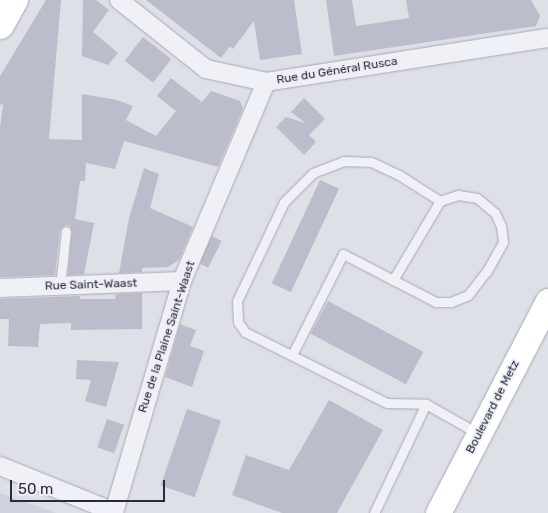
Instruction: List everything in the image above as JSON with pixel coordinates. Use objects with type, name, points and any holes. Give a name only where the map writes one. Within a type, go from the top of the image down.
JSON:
[{"type":"main road","points":[[0,25],[14,0]]},
{"type":"main road","name":"Boulevard de Metz","points":[[438,513],[548,301]]},
{"type":"street","name":"Rue du Général Rusca","points":[[119,0],[206,68],[266,82],[548,38]]},
{"type":"street","name":"Rue de la Plaine Saint-Waast","points":[[115,513],[182,281],[266,82]]},
{"type":"street","name":"Rue Saint-Waast","points":[[0,288],[182,281]]},
{"type":"street","points":[[0,466],[115,513]]},
{"type":"lane","points":[[440,201],[399,175],[371,162],[344,161],[313,173],[284,202],[237,301],[238,322],[244,332],[387,403],[426,404],[479,434]]},
{"type":"lane","points":[[292,355],[343,254],[393,280],[436,302],[451,302],[468,295],[487,271],[503,242],[501,226],[495,213],[477,198],[458,195],[440,201],[393,280]]},
{"type":"lane","points":[[60,287],[66,231]]},
{"type":"lane","points":[[374,513],[426,404]]},
{"type":"shaded area","points":[[0,493],[56,513],[0,513]]},
{"type":"building","points":[[46,0],[61,0],[49,139],[82,140],[82,94],[117,100],[133,106],[126,120],[156,136],[176,111],[157,96],[171,78],[202,102],[211,91],[240,101],[243,109],[218,167],[124,141],[115,169],[86,163],[85,181],[80,181],[75,219],[94,223],[84,274],[68,275],[72,231],[70,226],[66,225],[60,230],[55,275],[0,277],[0,128],[3,104],[0,105],[0,76]]},
{"type":"building","points":[[83,0],[96,0],[109,10],[93,32],[118,53],[108,65],[82,56]]},
{"type":"building","points":[[146,0],[294,0],[302,54],[260,60],[254,21],[233,49],[230,46],[221,58]]},
{"type":"building","points":[[326,0],[352,0],[356,26],[409,18],[406,0],[531,0],[540,16],[536,26],[334,56]]},
{"type":"building","points":[[143,37],[171,59],[153,83],[125,61]]},
{"type":"building","points":[[304,98],[325,119],[309,135],[316,142],[304,155],[276,127],[286,117],[305,123],[291,112]]},
{"type":"building","points":[[144,168],[159,174],[150,208],[193,227],[179,260],[168,267],[142,268],[142,272],[119,273],[129,218]]},
{"type":"building","points":[[320,180],[339,189],[291,292],[272,283]]},
{"type":"building","points":[[212,236],[222,241],[208,268],[198,263]]},
{"type":"building","points":[[142,293],[142,329],[71,330],[71,323],[40,324],[38,347],[8,346],[9,319],[0,319],[0,299],[80,296],[80,299],[115,299],[116,294]]},
{"type":"building","points":[[328,301],[423,352],[406,384],[311,334]]},
{"type":"building","points":[[180,324],[196,330],[190,346],[204,351],[192,387],[165,377]]},
{"type":"building","points":[[77,360],[119,362],[106,407],[85,401],[91,380],[76,379]]},
{"type":"building","points":[[329,400],[383,430],[337,513],[282,513],[232,495],[246,455],[289,470]]},
{"type":"building","points":[[187,409],[221,421],[195,497],[161,486]]},
{"type":"building","points":[[107,419],[124,425],[114,453],[97,447]]}]
